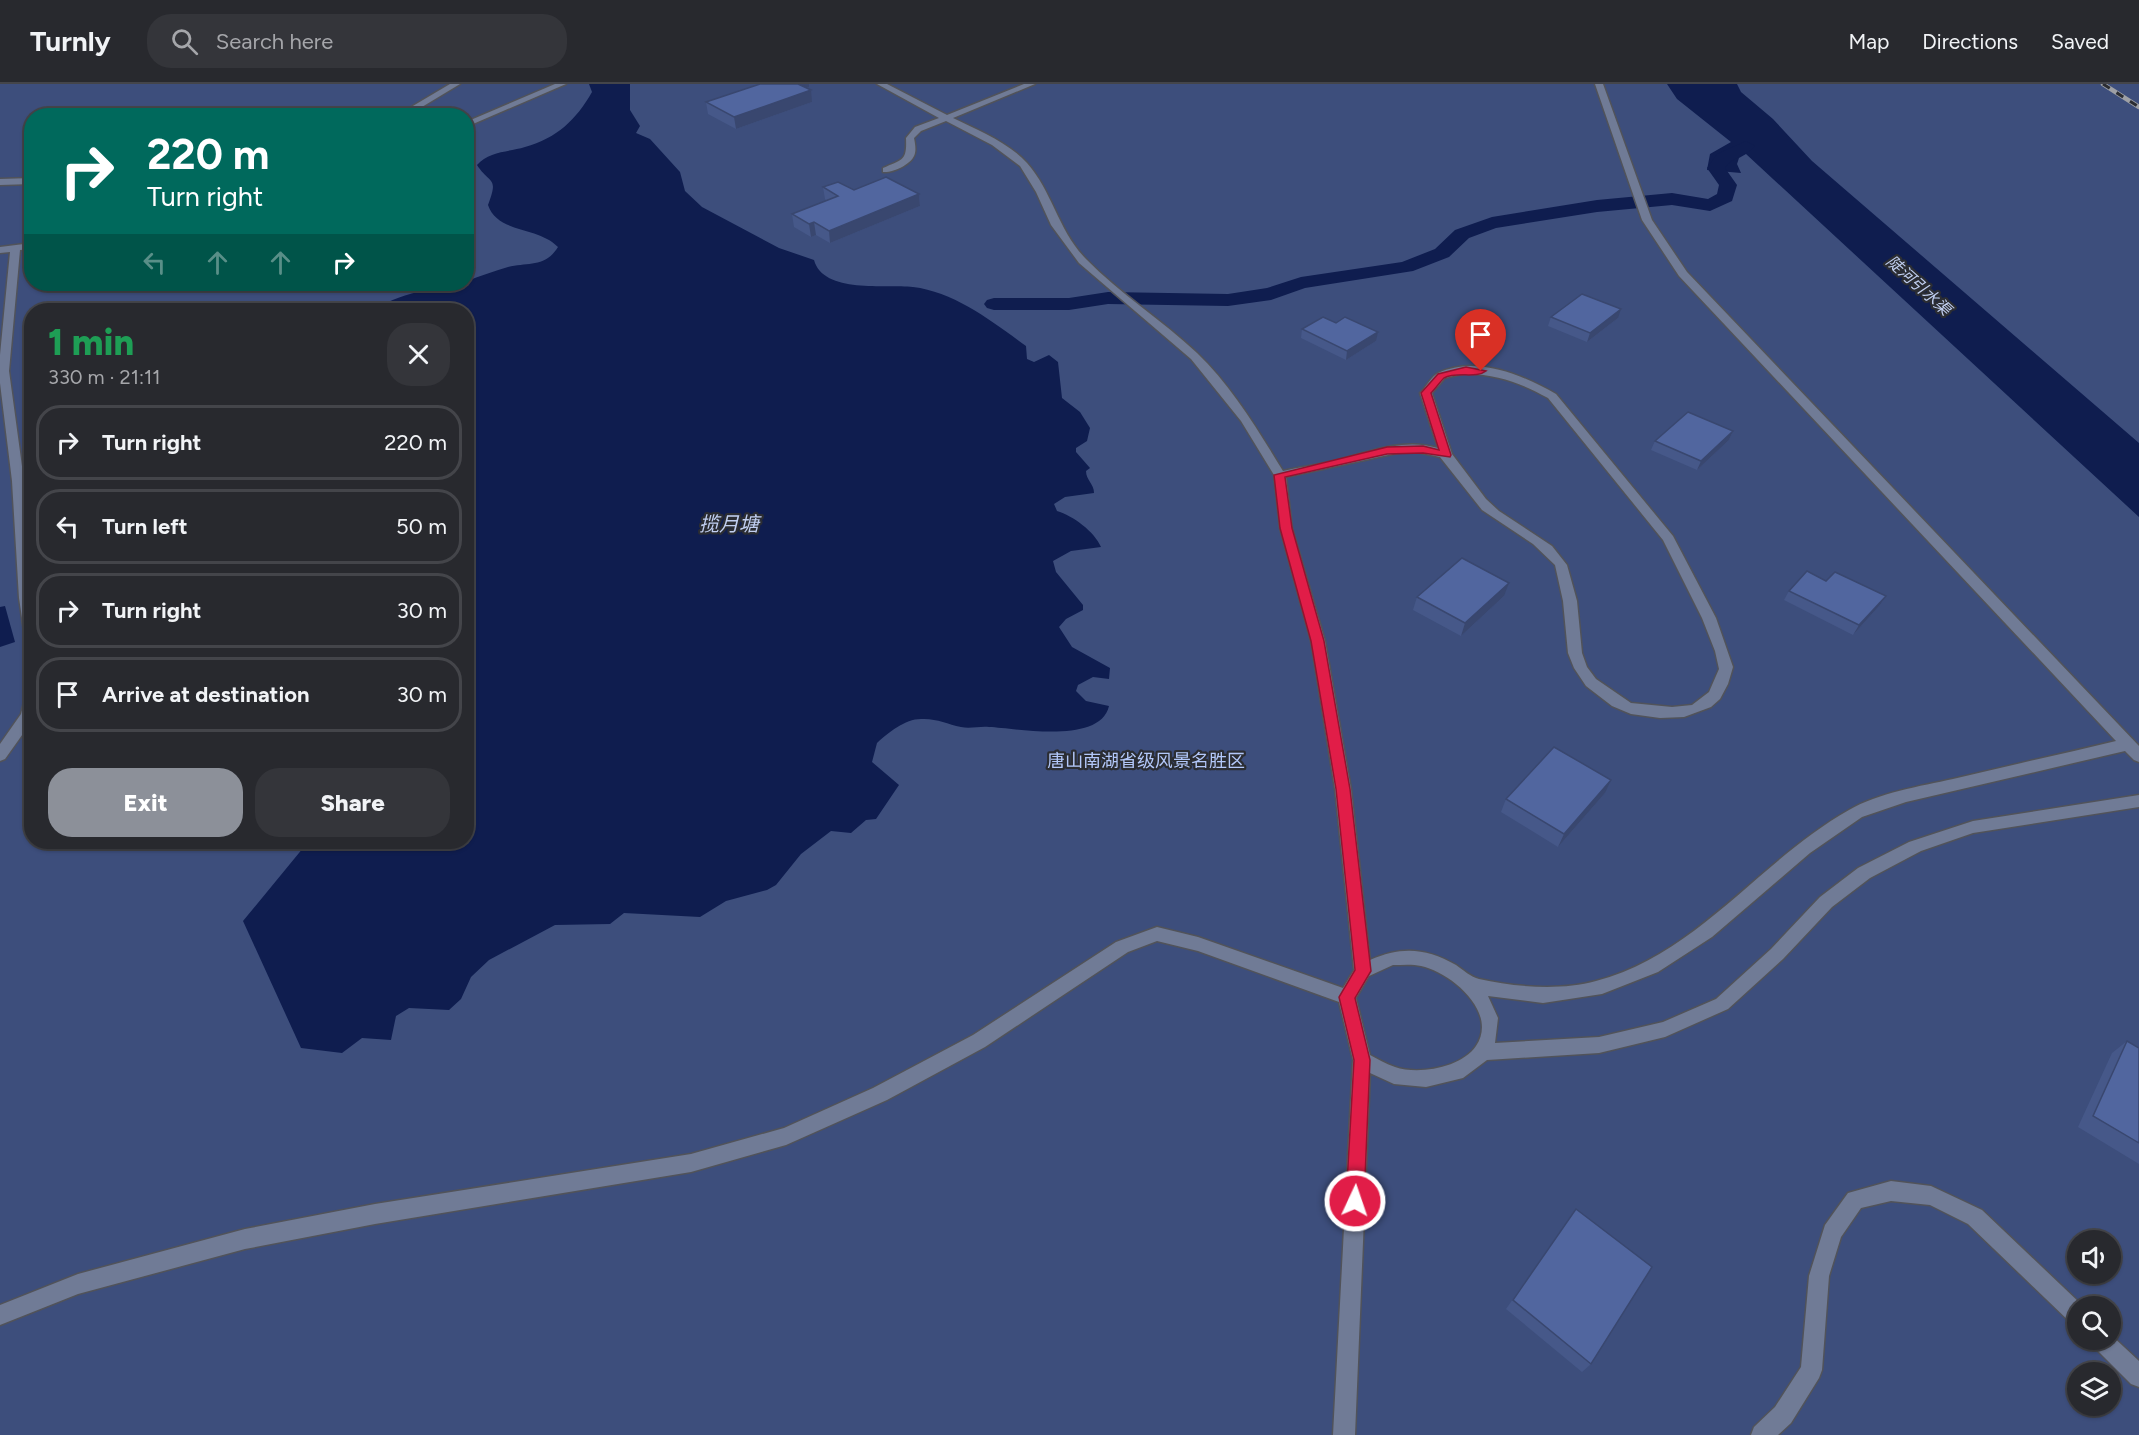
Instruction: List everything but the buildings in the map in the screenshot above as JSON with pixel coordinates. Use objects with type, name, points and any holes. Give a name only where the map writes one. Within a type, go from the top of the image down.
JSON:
[{"type":"street","points":[[414,108],[456,84]]},
{"type":"street","points":[[474,122],[562,84]]},
{"type":"street","points":[[881,84],[995,143],[1023,164],[1041,192],[1056,225],[1082,261],[1195,357],[1246,420],[1280,475],[1286,528],[1318,641],[1343,789],[1363,971]]},
{"type":"street","points":[[886,170],[906,161],[911,154],[910,138],[918,129],[1031,84]]},
{"type":"street","points":[[1599,84],[1647,220],[1683,274],[2134,750]]},
{"type":"street","points":[[0,182],[24,181]]},
{"type":"street","points":[[0,250],[24,247]]},
{"type":"street","points":[[15,249],[4,371],[18,481],[24,569]]},
{"type":"street","points":[[1280,475],[1387,450],[1423,449],[1446,455],[1488,508],[1532,537],[1560,563],[1569,593],[1573,655],[1582,674],[1601,692],[1626,708],[1670,714],[1701,708],[1716,695],[1726,669],[1715,634],[1679,566],[1669,539],[1552,396],[1526,381],[1495,372],[1466,370],[1441,376],[1426,393],[1446,455]]},
{"type":"street","points":[[0,755],[24,721]]},
{"type":"street","points":[[1473,986],[1543,995],[1596,988],[1652,966],[1706,932],[1804,848],[1856,813],[1905,796],[2134,750]]},
{"type":"street","points":[[1483,1052],[1599,1045],[1665,1029],[1722,1004],[1777,954],[1826,902],[1864,873],[1915,846],[1973,827],[2139,801]]},
{"type":"street","points":[[0,1315],[78,1284],[245,1239],[375,1214],[691,1163],[786,1136],[880,1094],[979,1041],[1122,947],[1157,934],[1198,944],[1347,997]]},
{"type":"street","points":[[1344,1435],[1362,1060],[1347,997],[1363,971],[1392,958],[1422,958],[1449,970],[1473,986],[1489,1010],[1491,1031],[1483,1052],[1457,1072],[1426,1079],[1394,1076],[1362,1060]]},
{"type":"street","points":[[1762,1435],[1783,1415],[1811,1370],[1819,1276],[1832,1232],[1855,1200],[1891,1191],[1930,1196],[1976,1217],[2067,1305]]},
{"type":"street","points":[[2112,1350],[2139,1376]]},
{"type":"green space","name":"唐山南湖省级风景名胜区","points":[[0,84],[2139,84],[2139,1435],[0,1435]]},
{"type":"water","name":"揽月塘","points":[[589,84],[630,84],[630,110],[640,126],[636,133],[650,139],[680,172],[685,191],[702,207],[779,248],[814,260],[820,271],[829,278],[842,283],[913,287],[944,295],[973,309],[1026,346],[1027,359],[1034,362],[1049,355],[1058,362],[1062,398],[1080,412],[1090,428],[1087,441],[1076,448],[1076,452],[1090,468],[1086,474],[1094,493],[1065,497],[1054,504],[1057,511],[1070,516],[1088,530],[1101,547],[1071,551],[1053,561],[1056,572],[1083,605],[1083,610],[1066,619],[1059,627],[1072,647],[1110,668],[1109,679],[1093,677],[1078,685],[1076,691],[1086,701],[1109,706],[1102,718],[1090,726],[1056,732],[986,727],[964,728],[926,719],[909,721],[877,743],[872,762],[899,785],[876,819],[866,820],[851,833],[831,831],[801,854],[776,885],[767,890],[726,901],[700,917],[624,913],[610,924],[555,925],[489,960],[471,977],[461,999],[449,1010],[409,1008],[396,1016],[391,1040],[362,1038],[342,1053],[301,1048],[243,921],[302,849],[474,849],[474,303],[387,303],[425,291],[474,291],[474,279],[503,269],[536,263],[553,254],[558,247],[550,240],[500,221],[493,214],[488,205],[493,185],[477,165],[493,154],[519,149],[547,139],[572,119],[592,92]]},
{"type":"water","name":"陡河引水渠","points":[[1667,84],[1737,84],[1741,92],[1773,119],[1812,161],[2139,443],[2139,517],[1746,154],[1739,158],[1737,164],[1741,173],[1707,170],[1710,154],[1731,142],[1677,99]]},
{"type":"water","points":[[5,606],[15,642],[0,647],[0,607]]},
{"type":"waterway","points":[[994,304],[1069,304],[1108,298],[1228,300],[1271,294],[1301,283],[1406,267],[1442,253],[1462,234],[1492,223],[1597,206],[1672,199],[1710,205],[1726,197],[1728,185],[1716,168],[1723,158],[1746,146]]},
{"type":"railway","points":[[2103,84],[2139,107]]},
{"type":"route","points":[[1355,1201],[1362,1060],[1347,997],[1363,971],[1343,789],[1318,641],[1286,528],[1280,475],[1333,465],[1360,455],[1387,450],[1423,449],[1446,455],[1437,433],[1426,393],[1441,376],[1466,370],[1481,371]]}]
